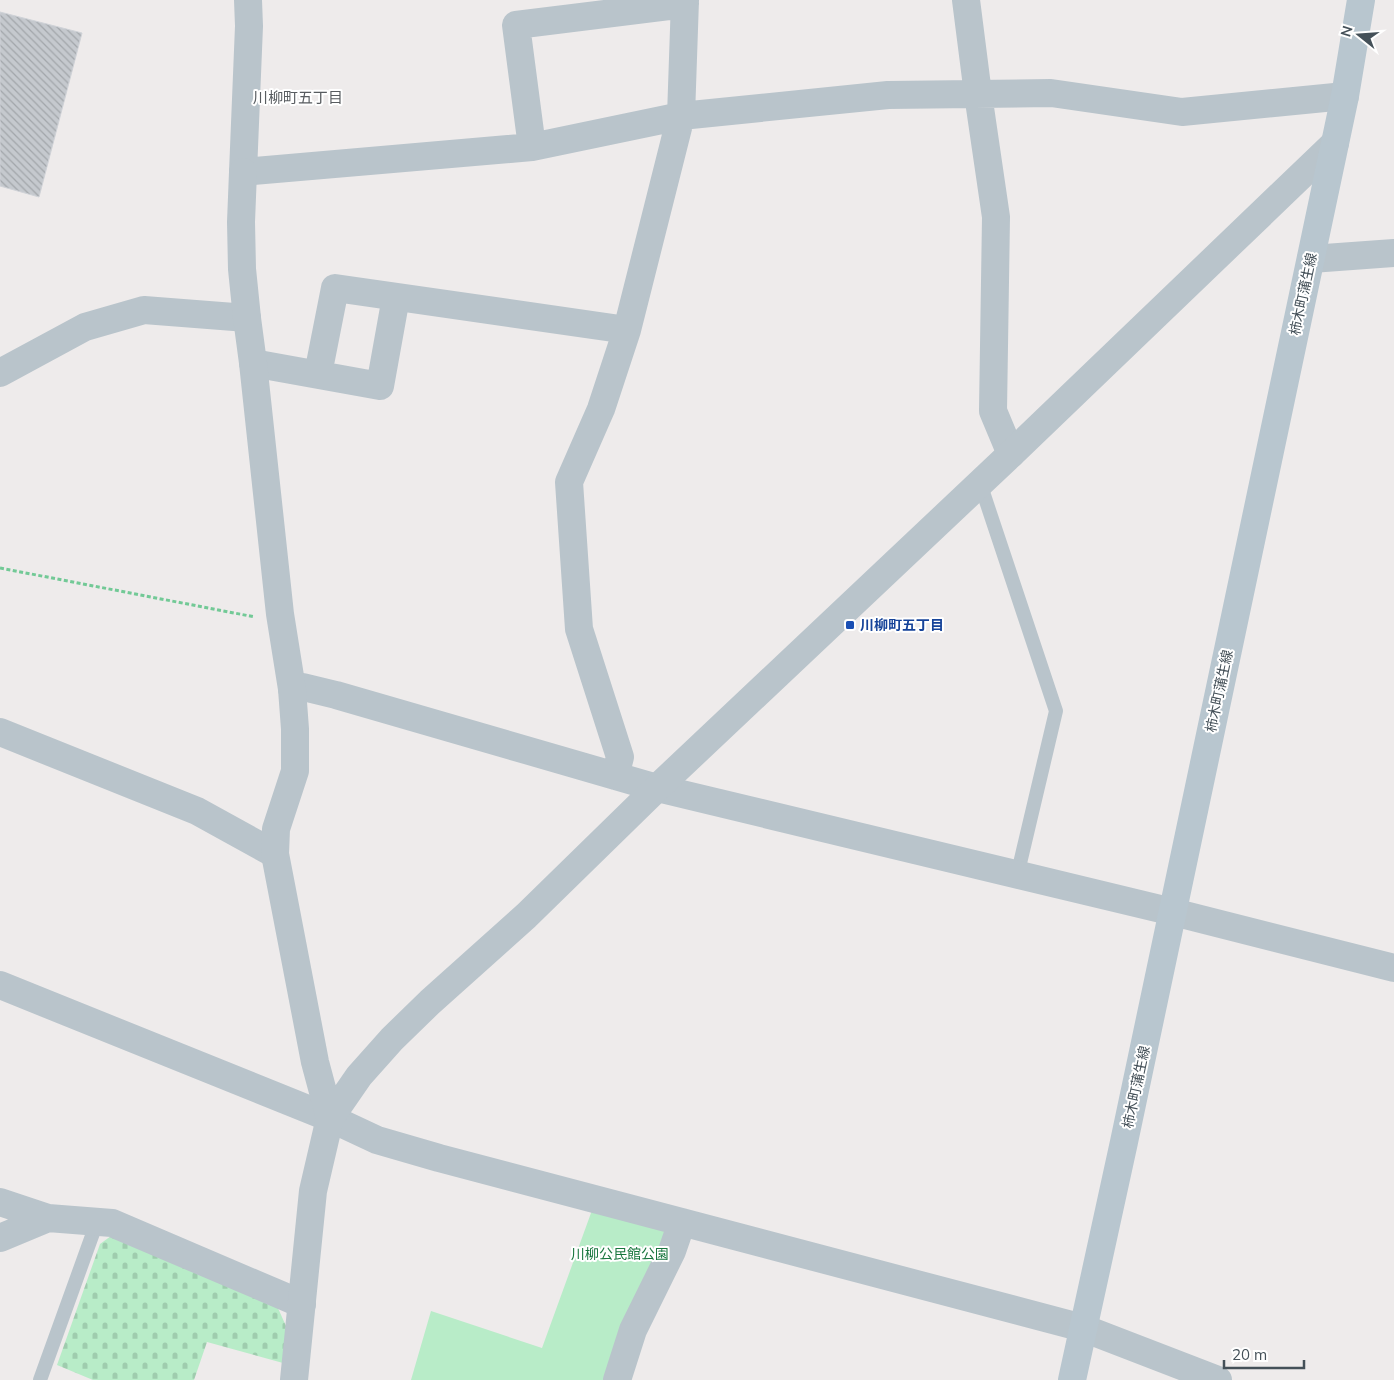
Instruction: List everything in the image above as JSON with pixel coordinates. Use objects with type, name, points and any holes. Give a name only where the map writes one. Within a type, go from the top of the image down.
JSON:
[{"type":"main road","name":"柿木町蒲生線","points":[[1072,1380],[1311,259],[1345,96],[1360,0]]},
{"type":"street","points":[[248,0],[249,26],[242,250],[247,318],[280,614],[292,689],[295,729],[295,771],[276,828],[275,854],[315,1062],[330,1118]]},
{"type":"street","points":[[966,0],[996,217],[993,411],[1011,454]]},
{"type":"street","points":[[532,147],[516,25],[560,10],[685,2],[680,116],[627,330],[601,408],[569,482],[579,629],[620,756],[615,776]]},
{"type":"street","points":[[243,172],[532,147],[680,116],[888,95],[1051,93],[1182,112],[1345,96]]},
{"type":"street","points":[[294,1380],[313,1191],[330,1118],[360,1076],[392,1039],[430,1002],[526,916],[656,788],[1011,454],[1335,143]]},
{"type":"street","points":[[1311,259],[1394,253]]},
{"type":"street","points":[[318,374],[335,288],[627,330]]},
{"type":"street","points":[[253,363],[380,386],[396,297]]},
{"type":"street","points":[[0,373],[85,327],[144,310],[247,318]]},
{"type":"street","points":[[292,689],[303,687],[656,788],[1173,912],[1394,968]]},
{"type":"street","points":[[0,732],[197,811],[275,854]]},
{"type":"street","points":[[0,985],[330,1118],[377,1140],[1083,1328],[1218,1380]]},
{"type":"street","points":[[0,1202],[48,1218],[112,1223],[302,1304]]},
{"type":"street","points":[[0,1238],[48,1218]]},
{"type":"street","points":[[617,1380],[633,1330],[672,1251],[682,1222]]},
{"type":"lane","points":[[980,482],[1056,711],[1017,876]]},
{"type":"lane","points":[[40,1380],[96,1222]]},
{"type":"path","points":[[0,568],[260,618],[280,614]]},
{"type":"green space","name":"川柳公民館公園","points":[[595,1202],[677,1225],[613,1380],[411,1380],[431,1311],[542,1348]]},
{"type":"green space","points":[[111,1236],[277,1306],[286,1326],[283,1363],[207,1342],[194,1380],[93,1380],[57,1365],[100,1244]]},
{"type":"building","points":[[0,12],[82,33],[39,197],[0,186]]},
{"type":"place","name":"川柳町五丁目","points":[[850,625]]},
{"type":"district","name":"川柳町五丁目","points":[[298,97]]}]
